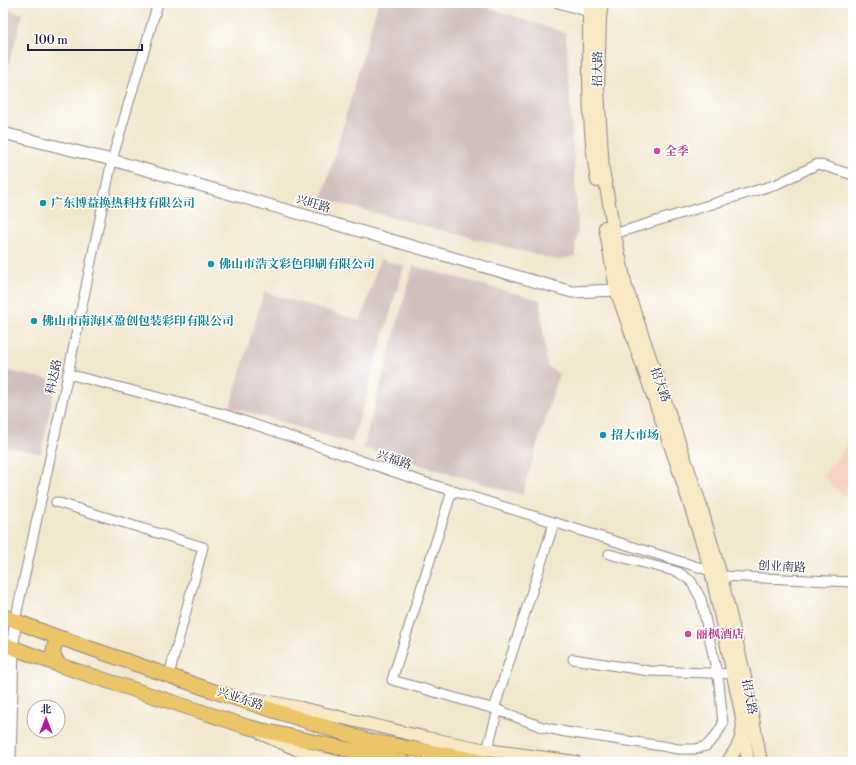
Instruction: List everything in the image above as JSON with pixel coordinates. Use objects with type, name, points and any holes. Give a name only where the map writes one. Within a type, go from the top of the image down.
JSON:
[{"type":"main road","name":"招大路","points":[[602,3],[593,11],[589,104],[594,165],[621,289],[678,468],[716,573],[738,674],[761,762]]},
{"type":"main road","name":"招大路","points":[[593,11],[603,170],[614,234],[621,289]]},
{"type":"main road","name":"兴业东路","points":[[9,618],[49,634],[222,694],[369,741],[458,757],[485,756]]},
{"type":"main road","points":[[59,665],[52,652],[57,640],[65,639]]},
{"type":"main road","points":[[8,646],[59,665],[248,728],[307,754],[337,762]]},
{"type":"main road","name":"招大路","points":[[738,674],[741,713]]},
{"type":"main road","points":[[222,694],[301,708],[427,738],[485,756],[576,762]]},
{"type":"main road","points":[[727,762],[734,752],[742,734],[741,713]]},
{"type":"main road","points":[[741,713],[748,762]]},
{"type":"main road","points":[[248,728],[404,762]]},
{"type":"street","name":"科达路","points":[[10,762],[9,618],[68,374],[112,160],[158,3]]},
{"type":"street","points":[[558,3],[593,11]]},
{"type":"street","name":"兴旺路","points":[[3,133],[112,160],[572,292],[621,289]]},
{"type":"street","points":[[614,234],[777,184],[818,164],[853,175]]},
{"type":"street","name":"兴福路","points":[[68,374],[223,414],[421,482],[716,573]]},
{"type":"street","points":[[452,491],[392,680],[496,710],[542,727],[678,749],[695,749],[706,746],[715,738],[723,724],[719,683],[701,600],[691,581],[678,572],[609,554]]},
{"type":"street","points":[[56,502],[203,547],[169,675]]},
{"type":"street","points":[[485,756],[496,710],[554,523]]},
{"type":"street","name":"创业南路","points":[[716,573],[853,582]]},
{"type":"street","points":[[573,659],[649,671],[738,674]]},
{"type":"shaded area","points":[[378,3],[473,3],[566,33],[578,228],[575,256],[557,260],[322,199]]},
{"type":"shaded area","points":[[3,8],[23,14],[3,84]]},
{"type":"shaded area","points":[[380,259],[404,266],[352,443],[230,407],[264,292],[361,321]]},
{"type":"shaded area","points":[[413,266],[540,300],[547,366],[559,374],[522,495],[363,448]]},
{"type":"shaded area","points":[[3,370],[56,381],[41,454],[3,446]]},
{"type":"shaded area","points":[[853,427],[853,491],[843,496],[823,476],[845,449]]},
{"type":"place","name":"全季","points":[[657,151]]},
{"type":"place","name":"广东博益换热科技有限公司","points":[[43,203]]},
{"type":"place","name":"佛山市浩文彩色印刷有限公司","points":[[211,264]]},
{"type":"place","name":"佛山市南海区盈创包装彩印有限公司","points":[[34,321]]},
{"type":"place","name":"招大市场","points":[[603,435]]},
{"type":"place","name":"丽枫酒店","points":[[688,634]]}]
